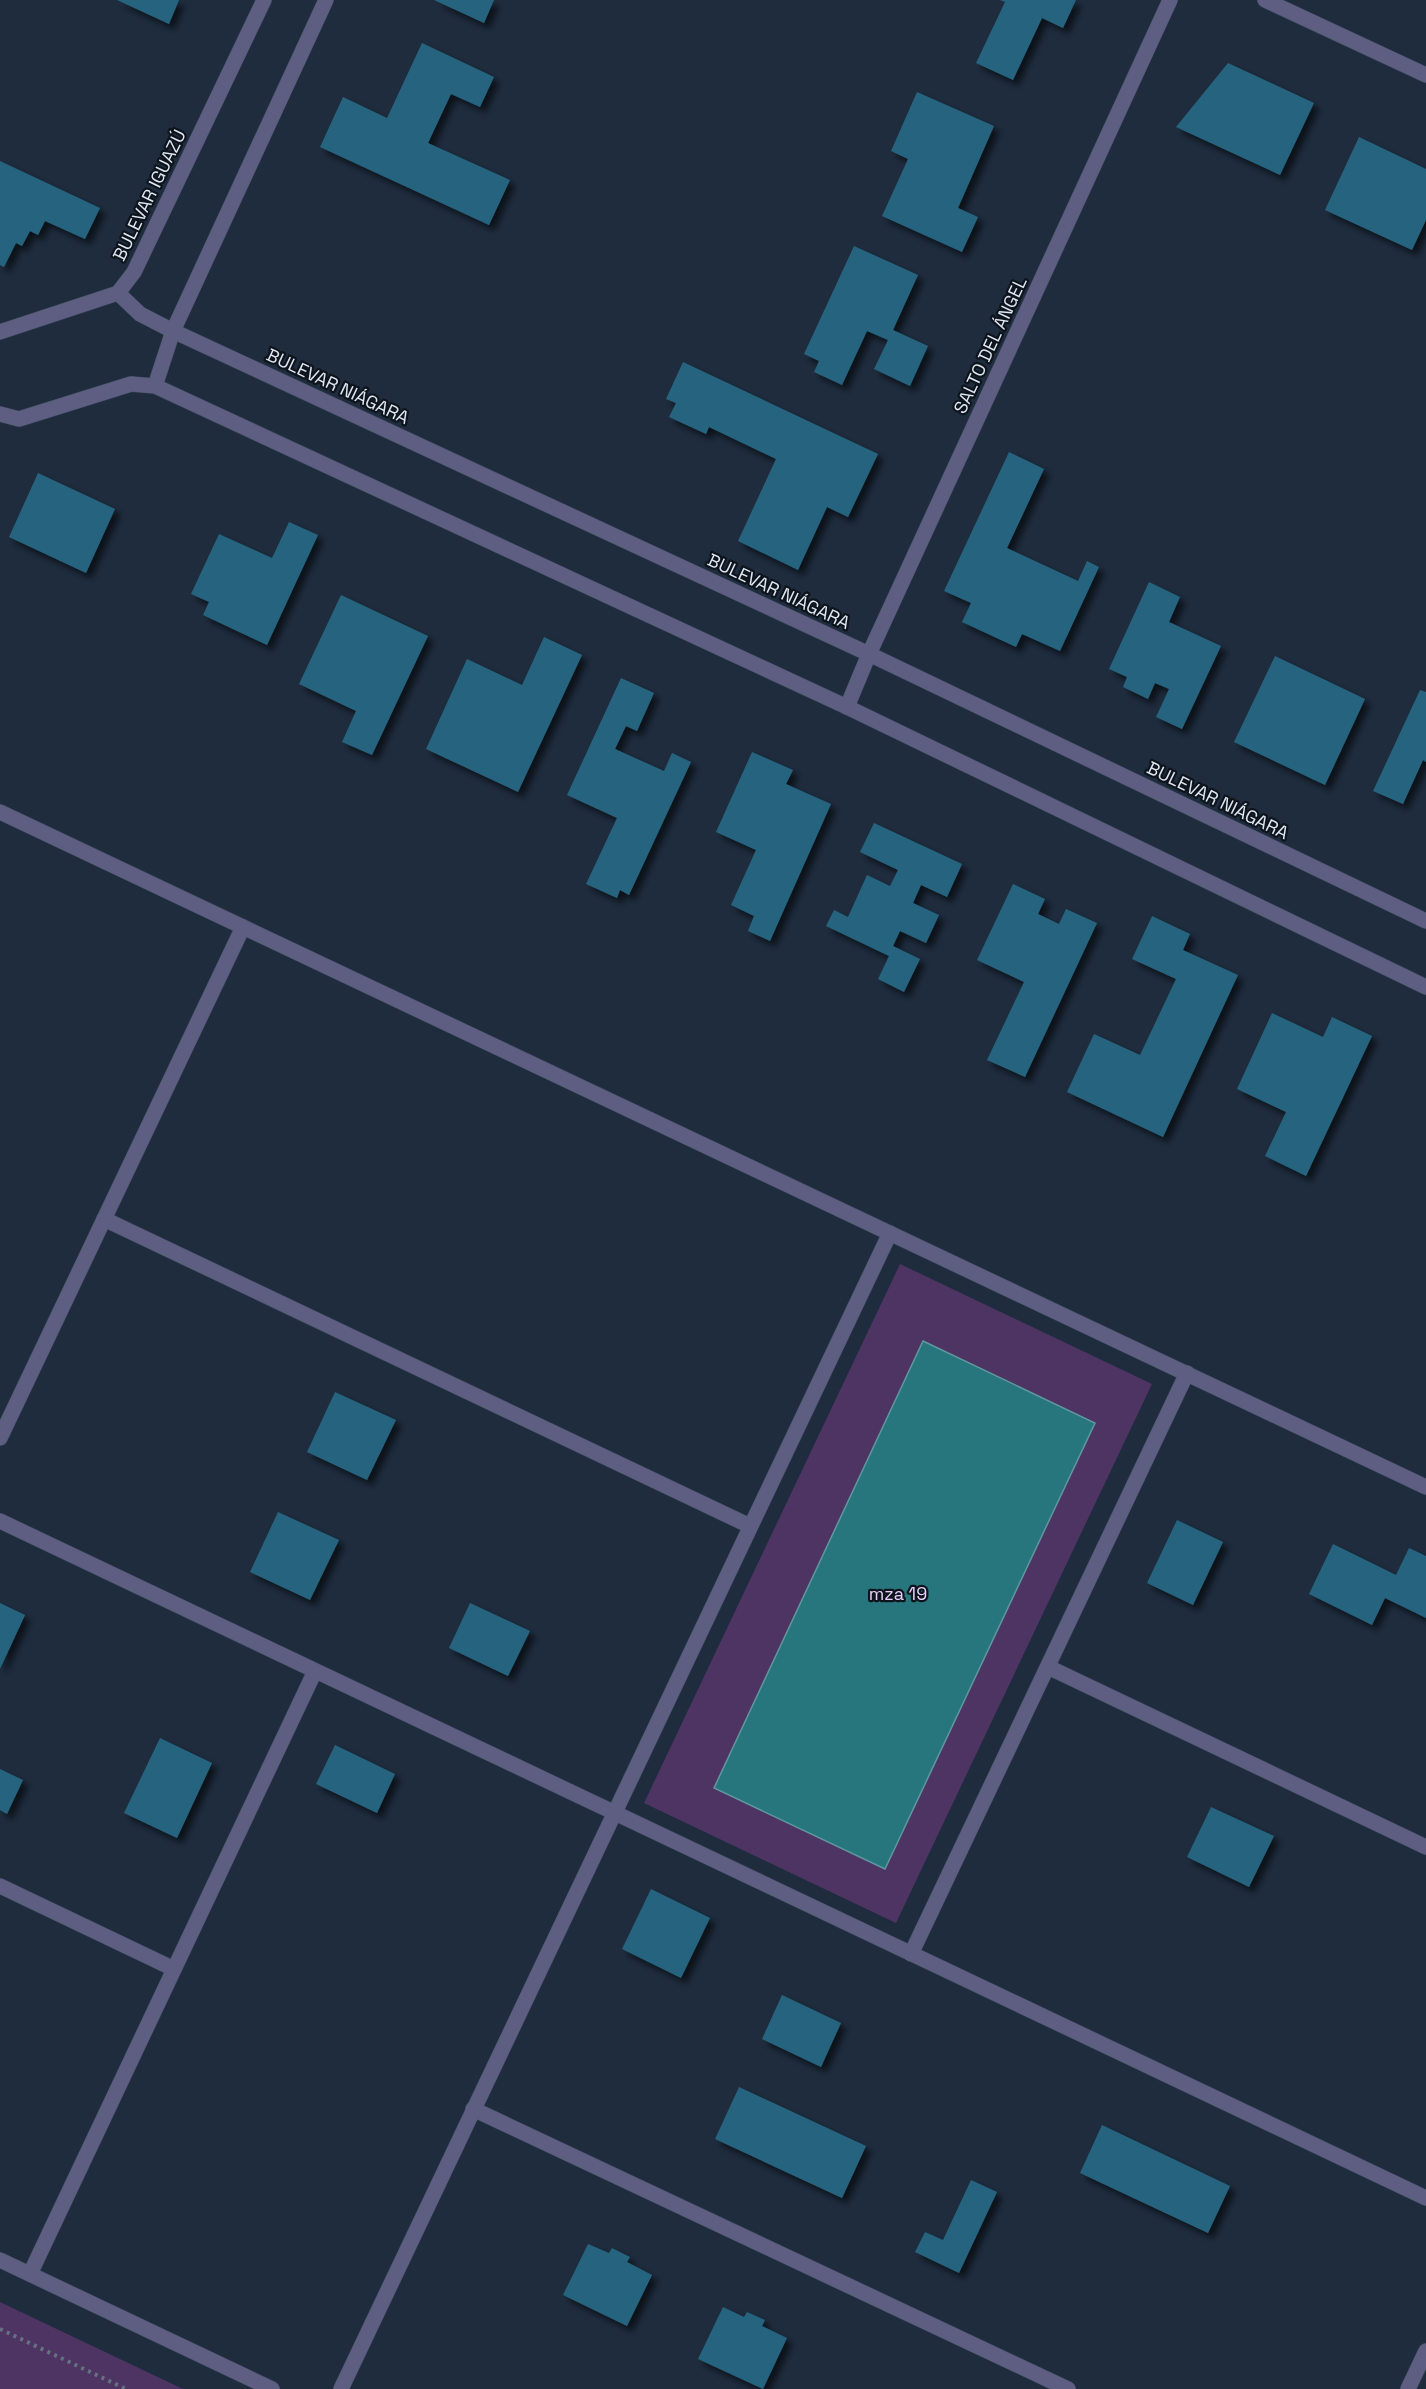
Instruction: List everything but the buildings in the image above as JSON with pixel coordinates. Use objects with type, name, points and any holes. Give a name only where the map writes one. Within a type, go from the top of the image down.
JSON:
[{"type":"street","name":"BULEVAR IGUAZÚ","points":[[118,293],[134,272],[264,0]]},
{"type":"street","points":[[154,386],[173,331],[326,0]]},
{"type":"street","name":"SALTO DEL ÁNGEL","points":[[847,707],[868,654],[1170,0]]},
{"type":"street","points":[[1265,0],[1426,75]]},
{"type":"street","name":"BULEVAR NIÁGARA","points":[[118,293],[140,314],[173,331],[868,654],[1426,921]]},
{"type":"street","points":[[0,332],[118,293]]},
{"type":"street","points":[[0,414],[19,419],[131,384],[154,386],[847,707],[1426,987]]},
{"type":"street","points":[[0,812],[1426,1487]]},
{"type":"street","points":[[0,1438],[243,927]]},
{"type":"street","points":[[104,1219],[750,1526]]},
{"type":"street","points":[[341,2389],[890,1233]]},
{"type":"street","points":[[911,1954],[1187,1374]]},
{"type":"street","points":[[0,1521],[1426,2198]]},
{"type":"street","points":[[1048,1667],[1426,1847]]},
{"type":"street","points":[[30,2274],[315,1671]]},
{"type":"street","points":[[0,1886],[174,1969]]},
{"type":"street","points":[[473,2109],[1068,2389]]},
{"type":"street","points":[[0,2260],[272,2389]]},
{"type":"street","points":[[1408,2389],[1426,2351]]},
{"type":"path","points":[[0,2330],[126,2389]]},
{"type":"green space","name":"mza 19","points":[[900,1264],[1152,1384],[896,1923],[644,1803]]},
{"type":"green space","points":[[0,2302],[183,2389],[0,2389]]},
{"type":"shaded area","points":[[923,1341],[1095,1423],[885,1869],[714,1788]]}]
